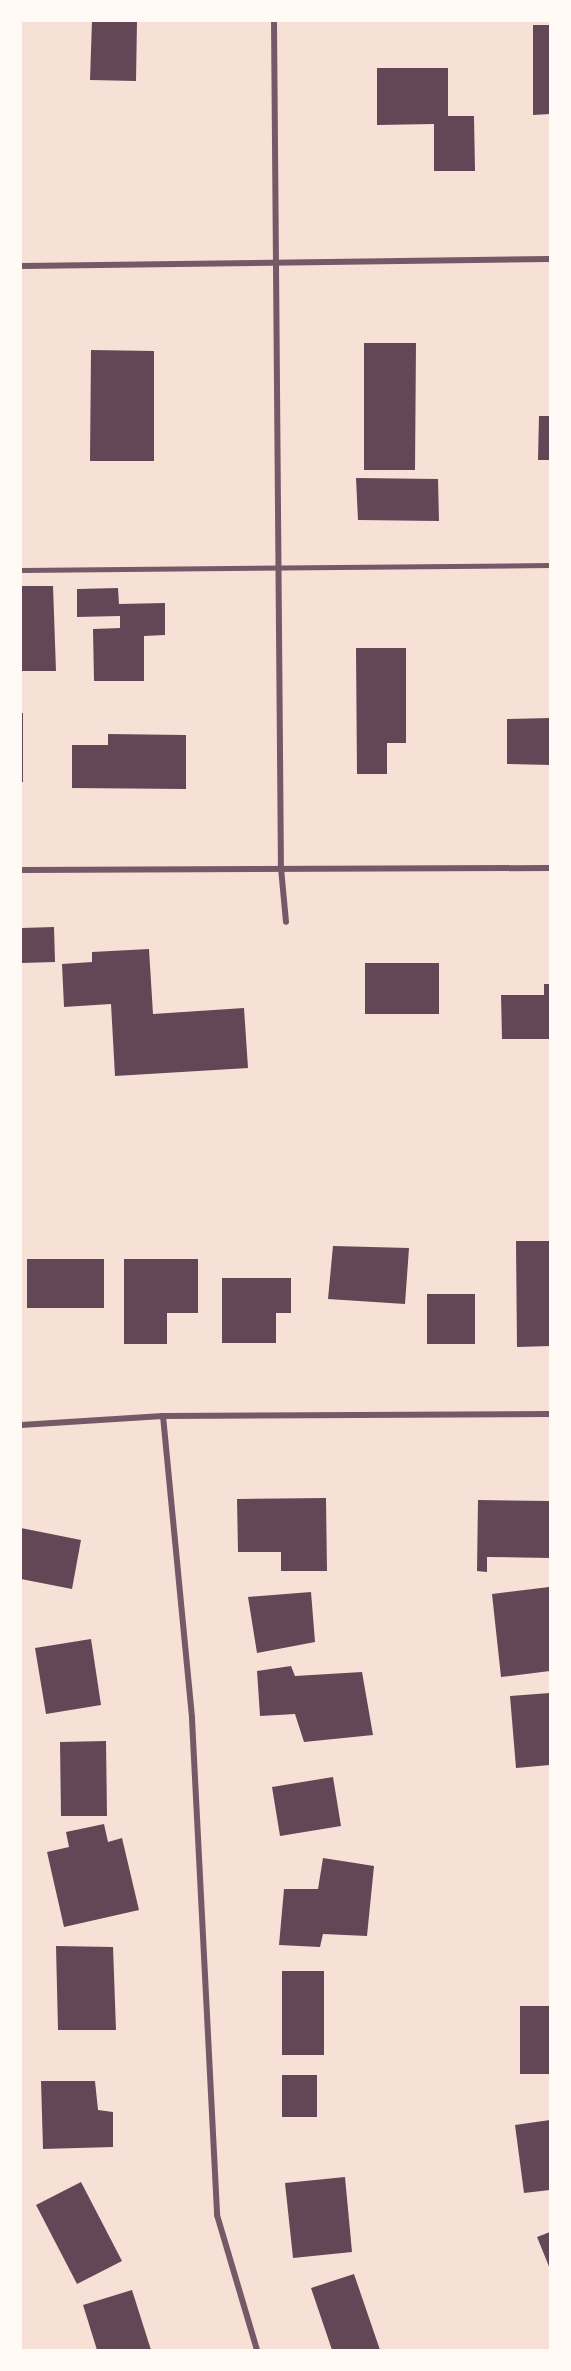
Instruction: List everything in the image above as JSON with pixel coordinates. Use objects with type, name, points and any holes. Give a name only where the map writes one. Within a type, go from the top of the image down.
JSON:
[{"type":"street","points":[[274,21],[281,868],[286,922]]},
{"type":"street","points":[[21,266],[550,259]]},
{"type":"street","points":[[21,870],[550,868]]},
{"type":"street","points":[[21,1425],[163,1416],[550,1414]]},
{"type":"street","points":[[163,1416],[192,1719],[217,2215],[257,2350]]},
{"type":"lane","points":[[21,570],[550,565]]},
{"type":"building","points":[[92,21],[137,21],[136,81],[90,80]]},
{"type":"building","points":[[533,25],[550,25],[550,114],[533,115]]},
{"type":"building","points":[[377,68],[448,68],[448,116],[474,116],[475,171],[434,171],[434,124],[377,125]]},
{"type":"building","points":[[364,343],[416,343],[415,470],[364,470]]},
{"type":"building","points":[[91,350],[154,351],[154,461],[90,461]]},
{"type":"building","points":[[539,416],[550,416],[550,460],[538,460]]},
{"type":"building","points":[[356,478],[438,479],[439,521],[358,520]]},
{"type":"building","points":[[21,586],[53,586],[56,671],[21,671]]},
{"type":"building","points":[[118,588],[119,604],[165,603],[165,635],[144,636],[144,681],[94,681],[93,629],[120,628],[120,616],[77,617],[77,589]]},
{"type":"building","points":[[356,648],[406,648],[406,743],[387,743],[387,774],[357,774]]},
{"type":"building","points":[[21,713],[23,713],[23,782],[21,782]]},
{"type":"building","points":[[550,718],[550,765],[507,764],[507,719]]},
{"type":"building","points":[[108,734],[186,735],[186,789],[72,788],[72,745],[108,745]]},
{"type":"building","points":[[54,927],[55,962],[21,963],[21,928]]},
{"type":"building","points":[[149,949],[153,1014],[244,1008],[248,1068],[115,1076],[111,1004],[64,1007],[62,964],[92,962],[92,952]]},
{"type":"building","points":[[365,963],[439,963],[439,1014],[365,1014]]},
{"type":"building","points":[[544,984],[550,984],[550,1039],[502,1039],[501,995],[544,995]]},
{"type":"building","points":[[516,1241],[550,1241],[550,1346],[517,1347]]},
{"type":"building","points":[[333,1246],[409,1248],[405,1304],[328,1299]]},
{"type":"building","points":[[27,1259],[104,1259],[104,1308],[27,1308]]},
{"type":"building","points":[[124,1259],[198,1259],[198,1313],[167,1313],[167,1344],[124,1344]]},
{"type":"building","points":[[222,1278],[291,1278],[291,1313],[276,1313],[276,1343],[222,1343]]},
{"type":"building","points":[[427,1294],[475,1294],[475,1344],[427,1344]]},
{"type":"building","points":[[326,1498],[327,1571],[281,1571],[281,1552],[238,1552],[237,1499]]},
{"type":"building","points":[[478,1500],[550,1501],[550,1558],[487,1557],[487,1572],[477,1571]]},
{"type":"building","points":[[21,1528],[81,1540],[72,1589],[21,1579]]},
{"type":"building","points":[[549,1587],[550,1671],[501,1677],[492,1594]]},
{"type":"building","points":[[311,1592],[315,1642],[257,1653],[248,1597]]},
{"type":"building","points":[[91,1639],[101,1705],[46,1714],[35,1648]]},
{"type":"building","points":[[291,1666],[295,1676],[362,1672],[373,1735],[304,1742],[295,1714],[260,1716],[257,1671]]},
{"type":"building","points":[[550,1693],[550,1765],[516,1768],[510,1696]]},
{"type":"building","points":[[106,1741],[107,1816],[61,1816],[60,1742]]},
{"type":"building","points":[[333,1777],[341,1826],[280,1836],[272,1787]]},
{"type":"building","points":[[104,1824],[108,1842],[122,1838],[139,1910],[64,1927],[47,1852],[69,1847],[66,1832]]},
{"type":"building","points":[[323,1858],[374,1866],[367,1936],[323,1934],[320,1947],[279,1945],[284,1889],[318,1889]]},
{"type":"building","points":[[56,1946],[113,1947],[116,2030],[58,2030]]},
{"type":"building","points":[[282,1971],[324,1971],[324,2055],[282,2055]]},
{"type":"building","points":[[520,2006],[550,2006],[550,2074],[520,2074]]},
{"type":"building","points":[[282,2075],[317,2075],[317,2117],[282,2117]]},
{"type":"building","points":[[41,2081],[95,2081],[98,2110],[113,2112],[113,2147],[43,2149]]},
{"type":"building","points":[[550,2120],[550,2190],[524,2193],[515,2125]]},
{"type":"building","points":[[345,2177],[352,2252],[293,2258],[285,2183]]},
{"type":"building","points":[[81,2182],[122,2261],[77,2284],[36,2205]]},
{"type":"building","points":[[550,2232],[550,2269],[537,2237]]},
{"type":"building","points":[[354,2274],[380,2350],[332,2350],[311,2288]]},
{"type":"building","points":[[132,2290],[151,2350],[97,2350],[83,2305]]}]
